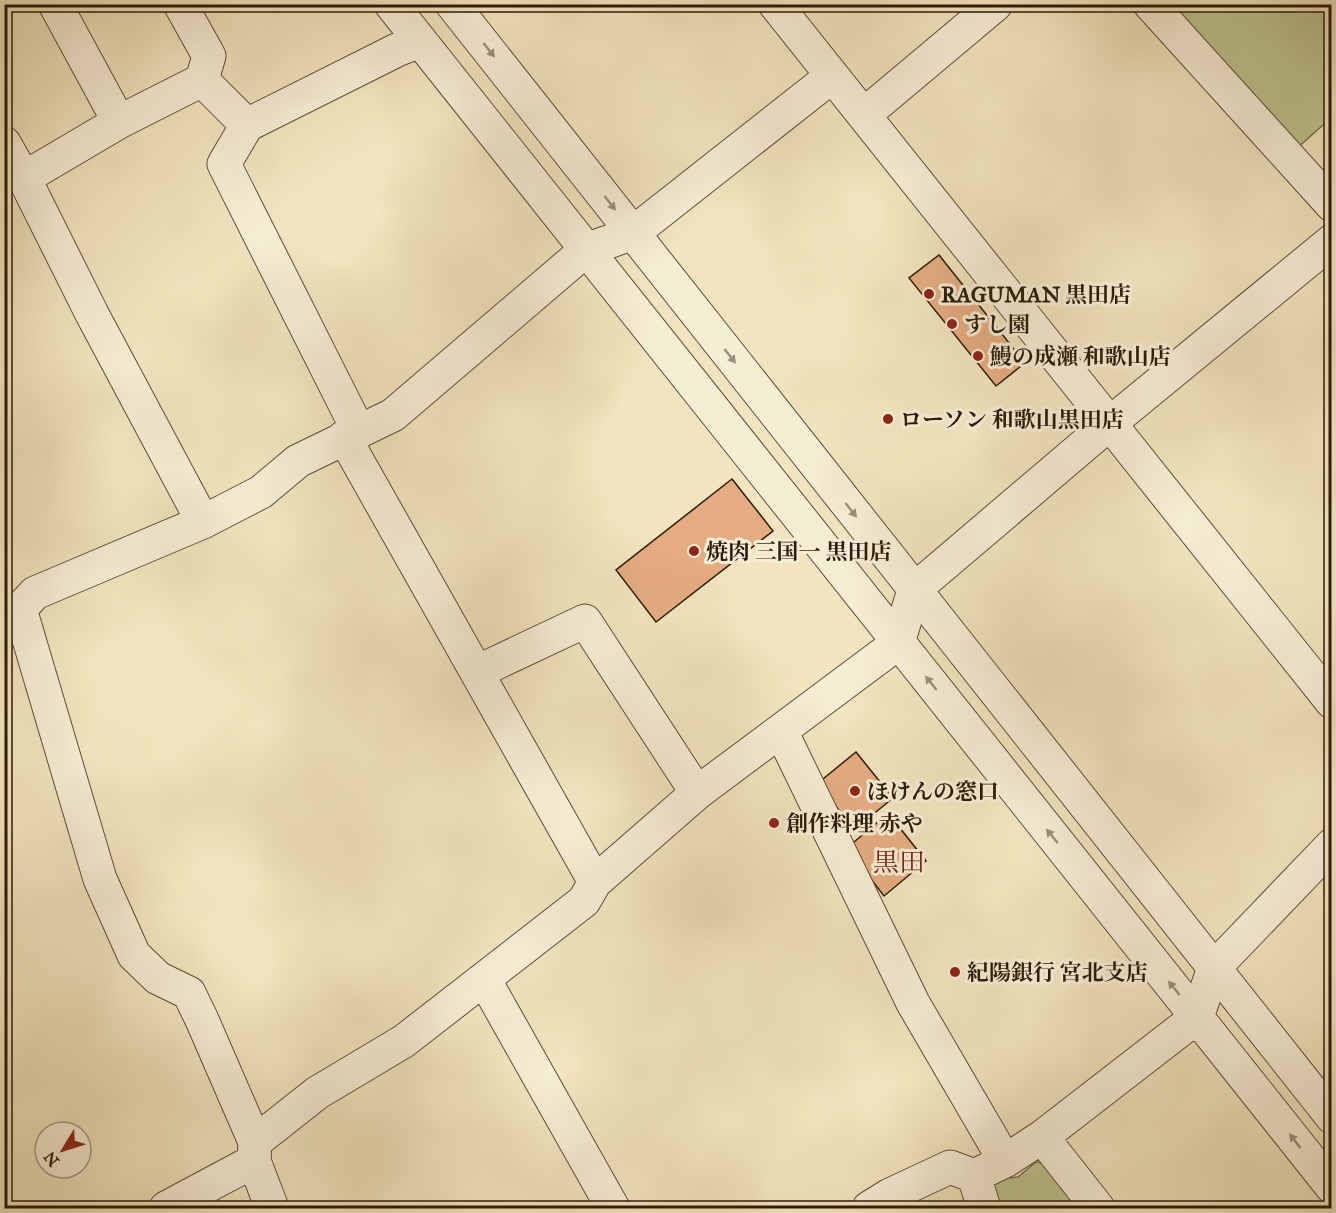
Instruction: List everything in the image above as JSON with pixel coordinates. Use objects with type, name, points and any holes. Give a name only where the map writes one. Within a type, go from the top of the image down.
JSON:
[{"type":"street","points":[[55,4],[119,122]]},
{"type":"street","points":[[24,178],[119,122],[202,80],[209,56],[180,4]]},
{"type":"street","points":[[391,4],[1332,1187]]},
{"type":"street","points":[[452,4],[1332,1117]]},
{"type":"street","points":[[775,4],[1332,702]]},
{"type":"street","points":[[864,114],[996,4]]},
{"type":"street","points":[[1149,4],[1332,205]]},
{"type":"street","points":[[420,41],[397,50],[247,125],[224,164],[351,435],[477,672],[596,882]]},
{"type":"street","points":[[272,1209],[254,1152],[202,1020],[189,993],[158,978],[134,955],[100,879],[12,611],[35,593],[203,522],[261,492],[298,461],[393,415],[586,250],[633,233],[831,77]]},
{"type":"street","points":[[202,80],[247,125]]},
{"type":"street","points":[[4,143],[203,522]]},
{"type":"street","points":[[166,1209],[254,1152],[317,1093],[405,1041],[584,901],[596,882],[697,794],[898,643],[914,590],[1109,424],[1332,241]]},
{"type":"street","points":[[477,672],[585,621],[697,794]]},
{"type":"street","points":[[781,731],[913,1003],[1005,1161]]},
{"type":"street","points":[[869,1209],[890,1195],[950,1167],[974,1176],[1005,1161],[1042,1137],[1197,1017],[1214,968],[1332,845]]},
{"type":"street","points":[[484,979],[613,1209]]},
{"type":"street","points":[[1042,1137],[1098,1209]]},
{"type":"street","points":[[974,1176],[984,1209]]},
{"type":"green space","points":[[1169,5],[1331,5],[1331,118],[1296,149]]},
{"type":"green space","points":[[1036,1162],[1049,1164],[1084,1208],[988,1208],[988,1194],[998,1179],[1018,1177]]},
{"type":"building","points":[[939,255],[1025,363],[996,386],[909,278]]},
{"type":"building","name":"焼肉 三国一 黒田店","points":[[732,479],[773,531],[656,622],[616,570]]},
{"type":"building","name":"ほけんの窓口","points":[[856,752],[893,798],[854,830],[818,783]]},
{"type":"building","points":[[888,813],[926,861],[884,896],[847,848]]},
{"type":"place","name":"RAGUMAN 黒田店","points":[[929,294]]},
{"type":"place","name":"すし園","points":[[952,324]]},
{"type":"place","name":"鰻の成瀬 和歌山店","points":[[978,356]]},
{"type":"place","name":"ローソン 和歌山黒田店","points":[[888,419]]},
{"type":"place","name":"焼肉 三国一 黒田店","points":[[694,551]]},
{"type":"place","name":"ほけんの窓口","points":[[855,791]]},
{"type":"place","name":"創作料理 赤や","points":[[774,823]]},
{"type":"place","name":"紀陽銀行 宮北支店","points":[[955,972]]},
{"type":"district","name":"黒田","points":[[899,862]]}]
